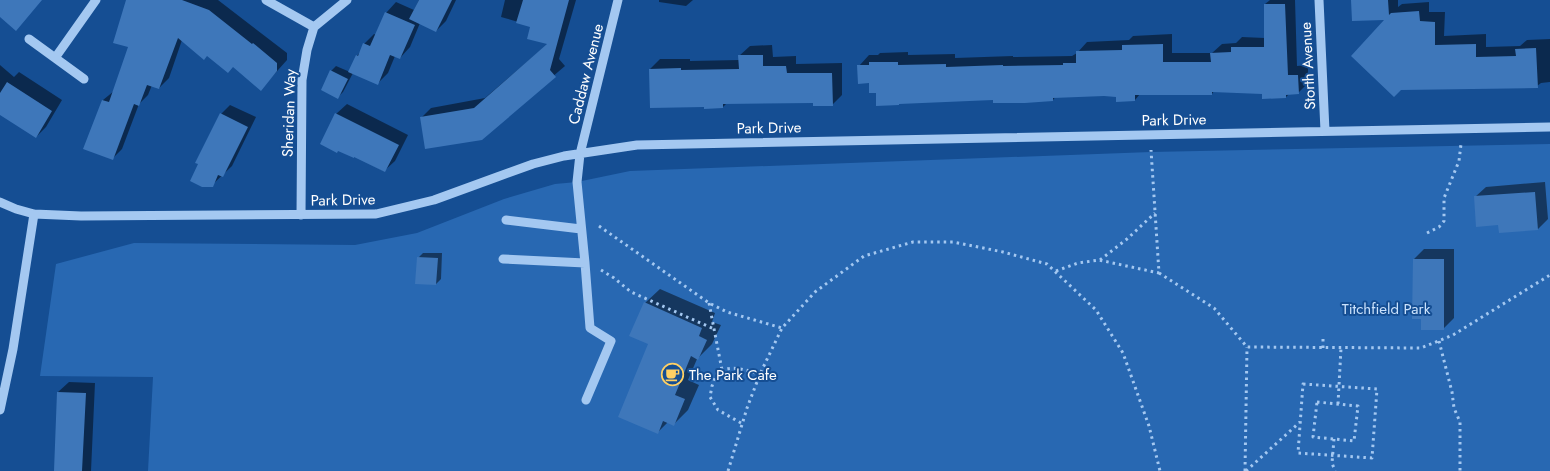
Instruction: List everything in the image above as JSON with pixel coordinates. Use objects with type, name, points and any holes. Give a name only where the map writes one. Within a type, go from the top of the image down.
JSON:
[{"type":"street","points":[[55,58],[96,0]]},
{"type":"street","points":[[266,0],[314,26],[347,0]]},
{"type":"street","name":"Caddaw Avenue","points":[[586,400],[611,341],[590,328],[577,182],[580,154],[618,0]]},
{"type":"street","name":"Storth Avenue","points":[[1319,0],[1325,131]]},
{"type":"street","name":"Sheridan Way","points":[[301,214],[302,80],[307,50],[314,26]]},
{"type":"street","points":[[29,39],[84,79]]},
{"type":"street","name":"Park Drive","points":[[0,202],[34,214],[80,216],[376,214],[434,200],[533,164],[564,156],[637,145],[1550,127]]},
{"type":"street","points":[[0,410],[13,349],[34,214]]},
{"type":"street","points":[[506,220],[581,229]]},
{"type":"street","points":[[503,259],[584,263]]},
{"type":"path","points":[[1427,233],[1439,227],[1444,220],[1444,198],[1459,161],[1461,128]]},
{"type":"path","points":[[1149,135],[1159,273]]},
{"type":"path","points":[[580,213],[709,303],[727,312],[782,328]]},
{"type":"path","points":[[1099,260],[1127,239],[1155,213]]},
{"type":"path","points":[[728,471],[741,423],[760,374],[782,328],[815,292],[864,256],[913,242],[953,242],[1003,252],[1047,264],[1096,310],[1123,353],[1148,426],[1160,471]]},
{"type":"path","points":[[1056,271],[1099,260],[1159,273],[1214,308],[1247,347],[1245,471]]},
{"type":"path","points":[[584,263],[614,278],[631,292],[714,329]]},
{"type":"path","points":[[1247,347],[1421,348],[1453,336],[1550,275]]},
{"type":"path","points":[[709,303],[722,370]]},
{"type":"path","points":[[1323,348],[1324,339]]},
{"type":"path","points":[[1439,341],[1452,392],[1454,408],[1460,422],[1460,471]]},
{"type":"path","points":[[1338,404],[1341,348]]},
{"type":"path","points":[[741,423],[718,410],[710,397],[717,373],[733,367],[760,374]]},
{"type":"path","points":[[1303,384],[1377,389],[1372,458],[1298,453],[1300,422],[1303,384]]},
{"type":"path","points":[[1317,402],[1358,406],[1354,441],[1334,439],[1314,437],[1317,402]]},
{"type":"path","points":[[1245,471],[1300,422]]},
{"type":"path","points":[[1334,439],[1332,463],[1335,471]]},
{"type":"green space","name":"Titchfield Park","points":[[1550,144],[1550,471],[148,471],[153,377],[40,376],[56,264],[134,243],[355,245],[417,233],[504,199],[555,184],[577,182],[630,171],[1151,152]]},
{"type":"building","points":[[0,0],[42,0],[16,31],[0,17]]},
{"type":"building","points":[[126,0],[182,0],[209,10],[277,63],[277,71],[261,91],[233,67],[228,73],[207,56],[204,60],[178,38],[159,89],[147,85],[139,106],[134,104],[113,160],[83,149],[102,100],[109,102],[128,47],[113,43]]},
{"type":"building","points":[[419,0],[452,0],[436,32],[409,19]]},
{"type":"building","points":[[523,0],[569,0],[550,70],[556,77],[482,140],[425,149],[420,117],[474,108],[547,44],[527,39],[530,27],[516,23]]},
{"type":"building","points":[[1351,0],[1388,0],[1389,15],[1391,13],[1419,11],[1420,21],[1435,22],[1435,45],[1476,44],[1476,57],[1516,56],[1515,49],[1536,48],[1538,88],[1401,90],[1394,97],[1351,56],[1384,20],[1352,21]]},
{"type":"building","points":[[1264,4],[1285,4],[1288,75],[1298,75],[1299,94],[1286,95],[1286,98],[1262,99],[1262,94],[1212,92],[1212,95],[1135,95],[1135,101],[1116,102],[1116,97],[1104,96],[1053,98],[1053,101],[1025,103],[993,103],[993,100],[876,106],[876,93],[869,93],[869,83],[858,84],[857,65],[869,65],[869,62],[898,62],[898,65],[946,64],[946,67],[1063,65],[1063,63],[1076,63],[1076,51],[1122,50],[1122,45],[1163,44],[1163,62],[1211,62],[1210,53],[1231,52],[1231,47],[1264,47]]},
{"type":"building","points":[[385,12],[415,25],[400,59],[390,55],[378,85],[348,72],[356,55],[358,56],[363,43],[370,46]]},
{"type":"building","points":[[738,55],[763,55],[763,66],[786,66],[787,73],[832,73],[833,106],[813,106],[813,103],[723,104],[723,108],[704,109],[704,107],[650,108],[649,69],[739,69]]},
{"type":"building","points":[[330,70],[348,79],[338,99],[321,90]]},
{"type":"building","points":[[7,82],[52,111],[36,138],[0,115],[0,93]]},
{"type":"building","points":[[220,113],[248,127],[223,177],[218,175],[213,187],[202,187],[190,181],[198,164],[195,163]]},
{"type":"building","points":[[335,113],[399,145],[385,172],[354,157],[338,151],[337,153],[320,144]]},
{"type":"building","points":[[1535,192],[1538,230],[1499,233],[1498,225],[1476,227],[1474,196]]},
{"type":"building","points":[[417,257],[438,258],[436,285],[415,284]]},
{"type":"building","points":[[1413,259],[1444,259],[1444,330],[1421,330],[1421,319],[1412,319]]},
{"type":"building","points":[[644,302],[702,328],[699,336],[707,340],[698,360],[691,356],[675,395],[685,399],[674,426],[663,421],[658,434],[618,417],[648,344],[629,336]]},
{"type":"building","points":[[57,392],[86,393],[82,471],[54,471]]},
{"type":"place","name":"The Park Cafe","points":[[673,375]]}]
